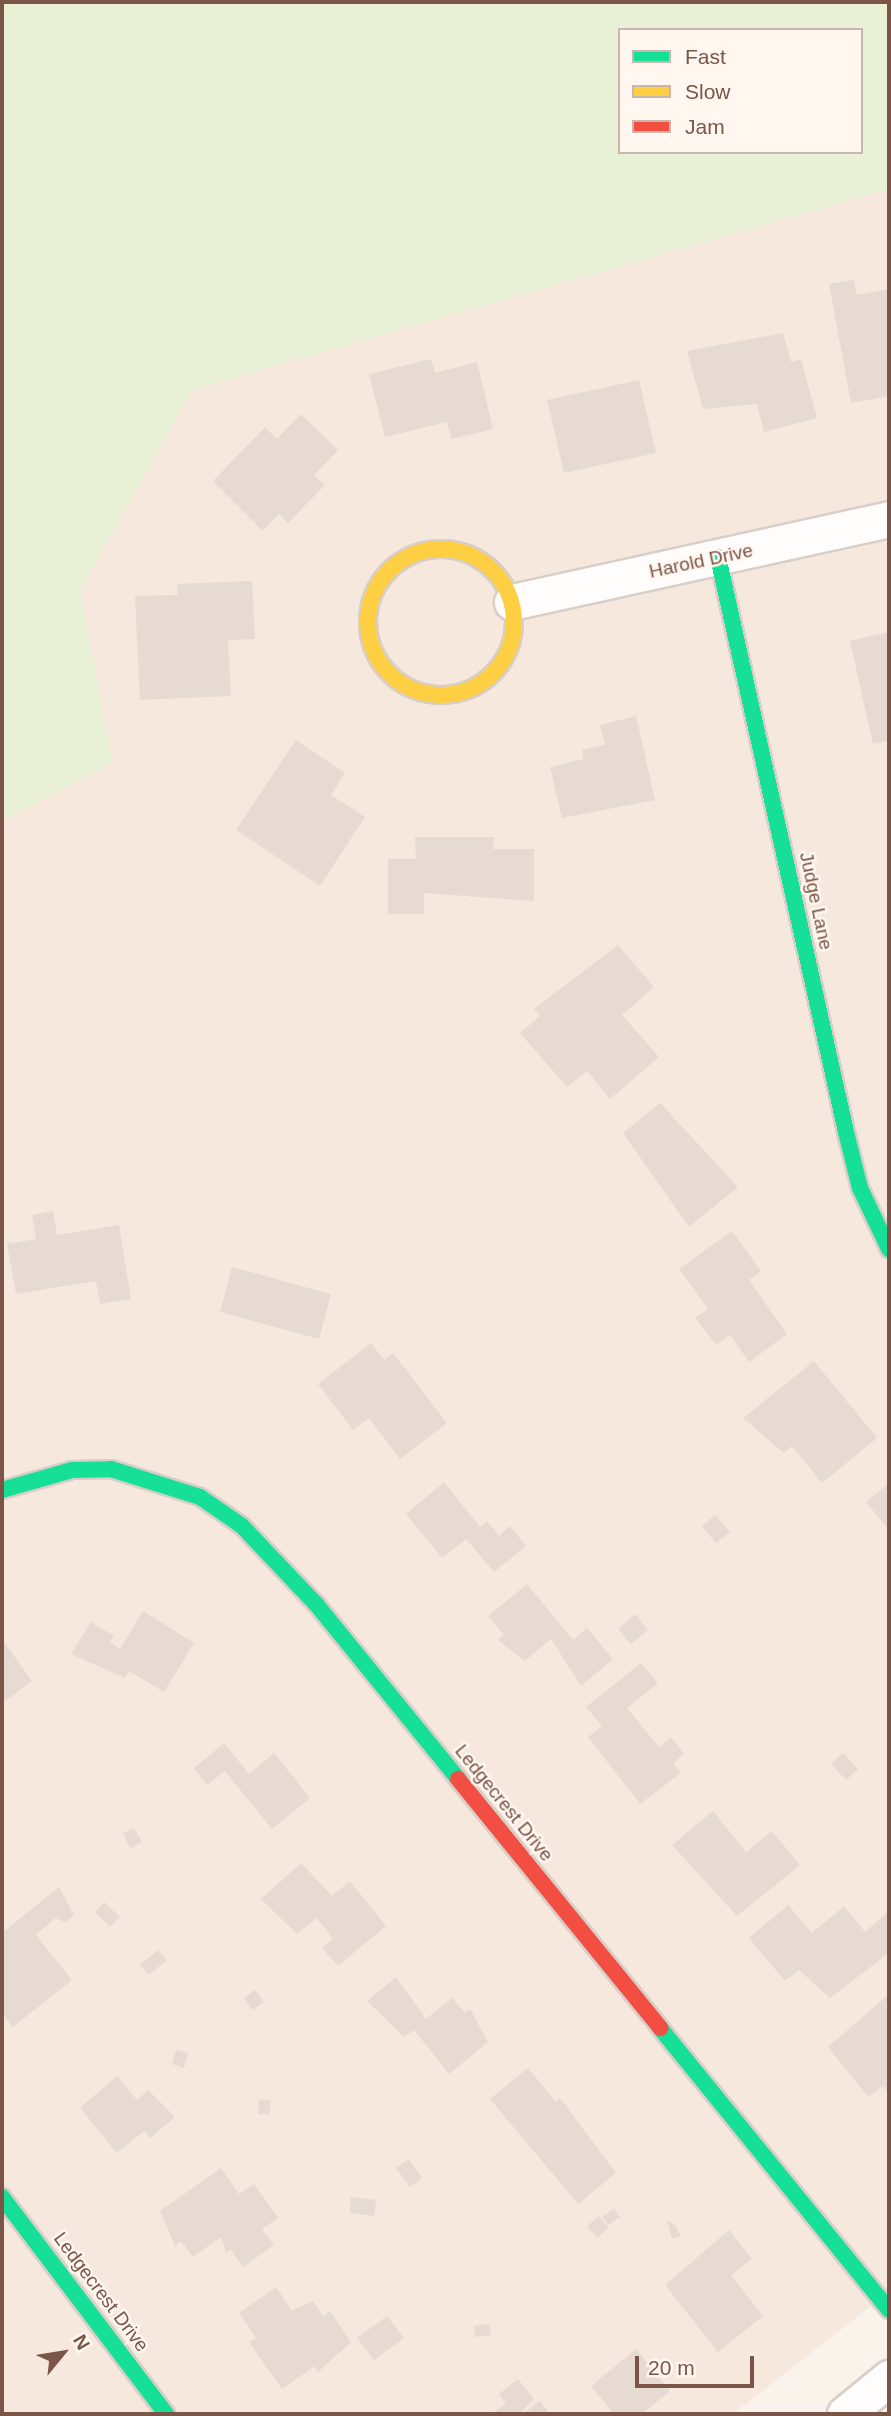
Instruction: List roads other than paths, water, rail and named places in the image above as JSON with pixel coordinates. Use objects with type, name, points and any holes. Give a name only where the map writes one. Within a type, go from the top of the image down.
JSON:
[{"type":"street","name":"Harold Drive","points":[[512,603],[889,519]]},
{"type":"street","points":[[447,548],[476,557],[498,576],[512,603],[511,646],[495,672],[472,689],[442,696],[414,690],[389,673],[373,648],[368,619],[375,590],[393,567],[418,552],[447,548]]},
{"type":"street","name":"Judge Lane","points":[[718,557],[846,1132],[860,1188],[889,1250]]},
{"type":"street","name":"Ledgecrest Drive","points":[[2,1490],[72,1470],[111,1469],[200,1497],[242,1526],[324,1614],[889,2310]]},
{"type":"street","name":"Ledgecrest Drive","points":[[2,2197],[166,2414]]},
{"type":"street","points":[[845,2414],[889,2378]]}]
